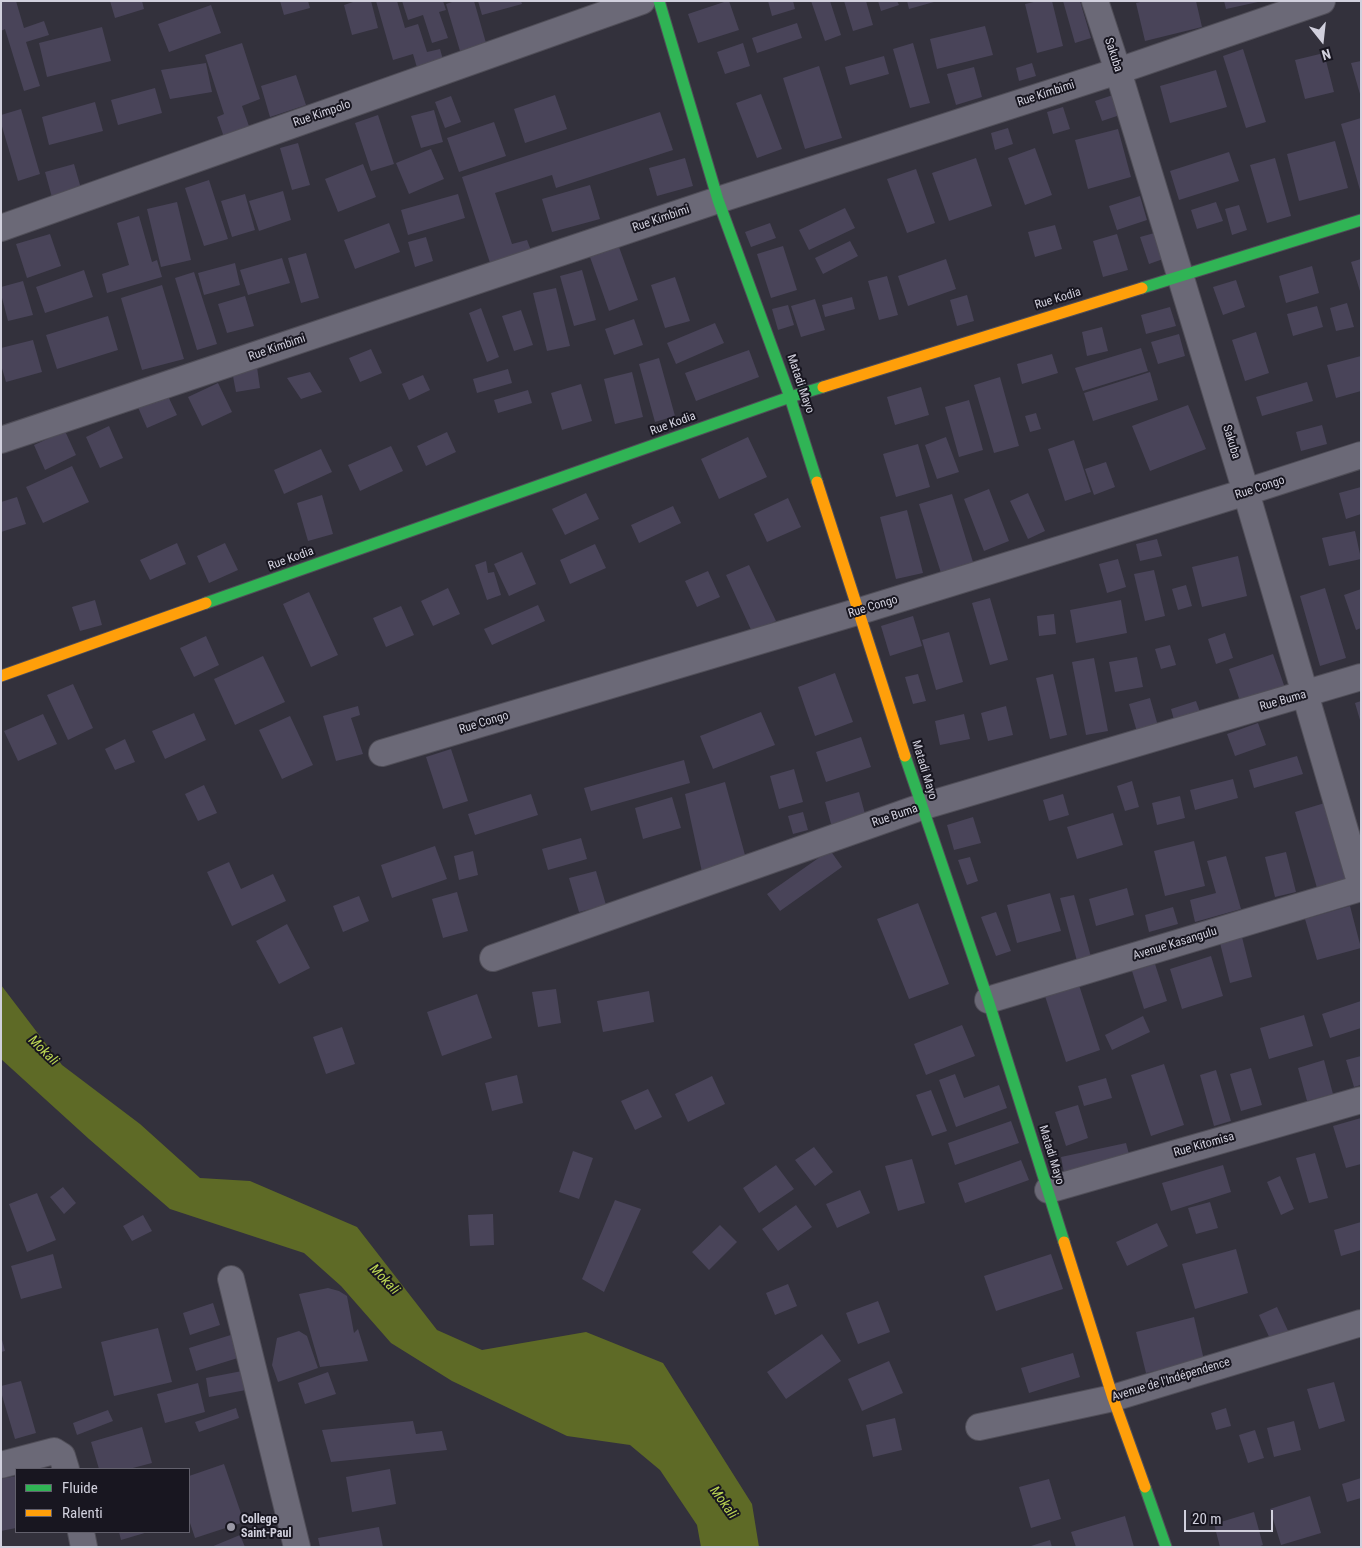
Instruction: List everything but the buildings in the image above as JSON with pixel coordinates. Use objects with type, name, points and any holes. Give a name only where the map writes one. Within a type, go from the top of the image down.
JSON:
[{"type":"street","name":"Rue Kimpolo","points":[[1,228],[642,1]]},
{"type":"street","name":"Matadi Mayo","points":[[660,1],[718,200],[790,397],[860,611],[921,807],[988,1000],[1114,1398],[1166,1547]]},
{"type":"street","name":"Sakuba","points":[[1095,1],[1246,492],[1361,886]]},
{"type":"street","name":"Rue Kimbimi","points":[[1,440],[718,200],[1118,71],[1322,1]]},
{"type":"street","name":"Rue Kodia","points":[[1,676],[790,397],[1361,220]]},
{"type":"street","name":"Rue Congo","points":[[382,753],[860,611],[1361,455]]},
{"type":"street","name":"Rue Buma","points":[[493,958],[921,807],[1361,678]]},
{"type":"street","name":"Avenue Kasangulu","points":[[988,1000],[1361,886]]},
{"type":"street","name":"Rue Kitomisa","points":[[1048,1190],[1361,1100]]},
{"type":"street","points":[[231,1280],[297,1547]]},
{"type":"street","name":"Avenue de l'Indépendence","points":[[979,1428],[1114,1398],[1361,1323]]},
{"type":"street","points":[[1,1465],[58,1461]]},
{"type":"street","points":[[81,1533],[84,1547]]},
{"type":"water","name":"Mokali","points":[[1,985],[62,1065],[140,1124],[200,1178],[250,1181],[357,1227],[437,1330],[482,1350],[586,1332],[663,1363],[752,1504],[759,1547],[701,1547],[697,1525],[660,1470],[630,1445],[567,1436],[452,1381],[391,1343],[341,1286],[304,1253],[170,1209],[1,1059]]},
{"type":"traffic: fast","points":[[659,1],[718,200],[790,397],[817,482]]},
{"type":"traffic: fast","points":[[1142,288],[1361,220]]},
{"type":"traffic: fast","points":[[206,603],[823,387]]},
{"type":"traffic: fast","points":[[905,756],[988,1000],[1064,1242]]},
{"type":"traffic: fast","points":[[1145,1487],[1166,1547]]},
{"type":"traffic: slow","points":[[823,387],[1142,288]]},
{"type":"traffic: slow","points":[[817,482],[905,756]]},
{"type":"traffic: slow","points":[[1,676],[206,603]]},
{"type":"traffic: slow","points":[[1064,1242],[1113,1398],[1145,1487]]},
{"type":"place","name":"College Saint-Paul","points":[[231,1527]]}]
